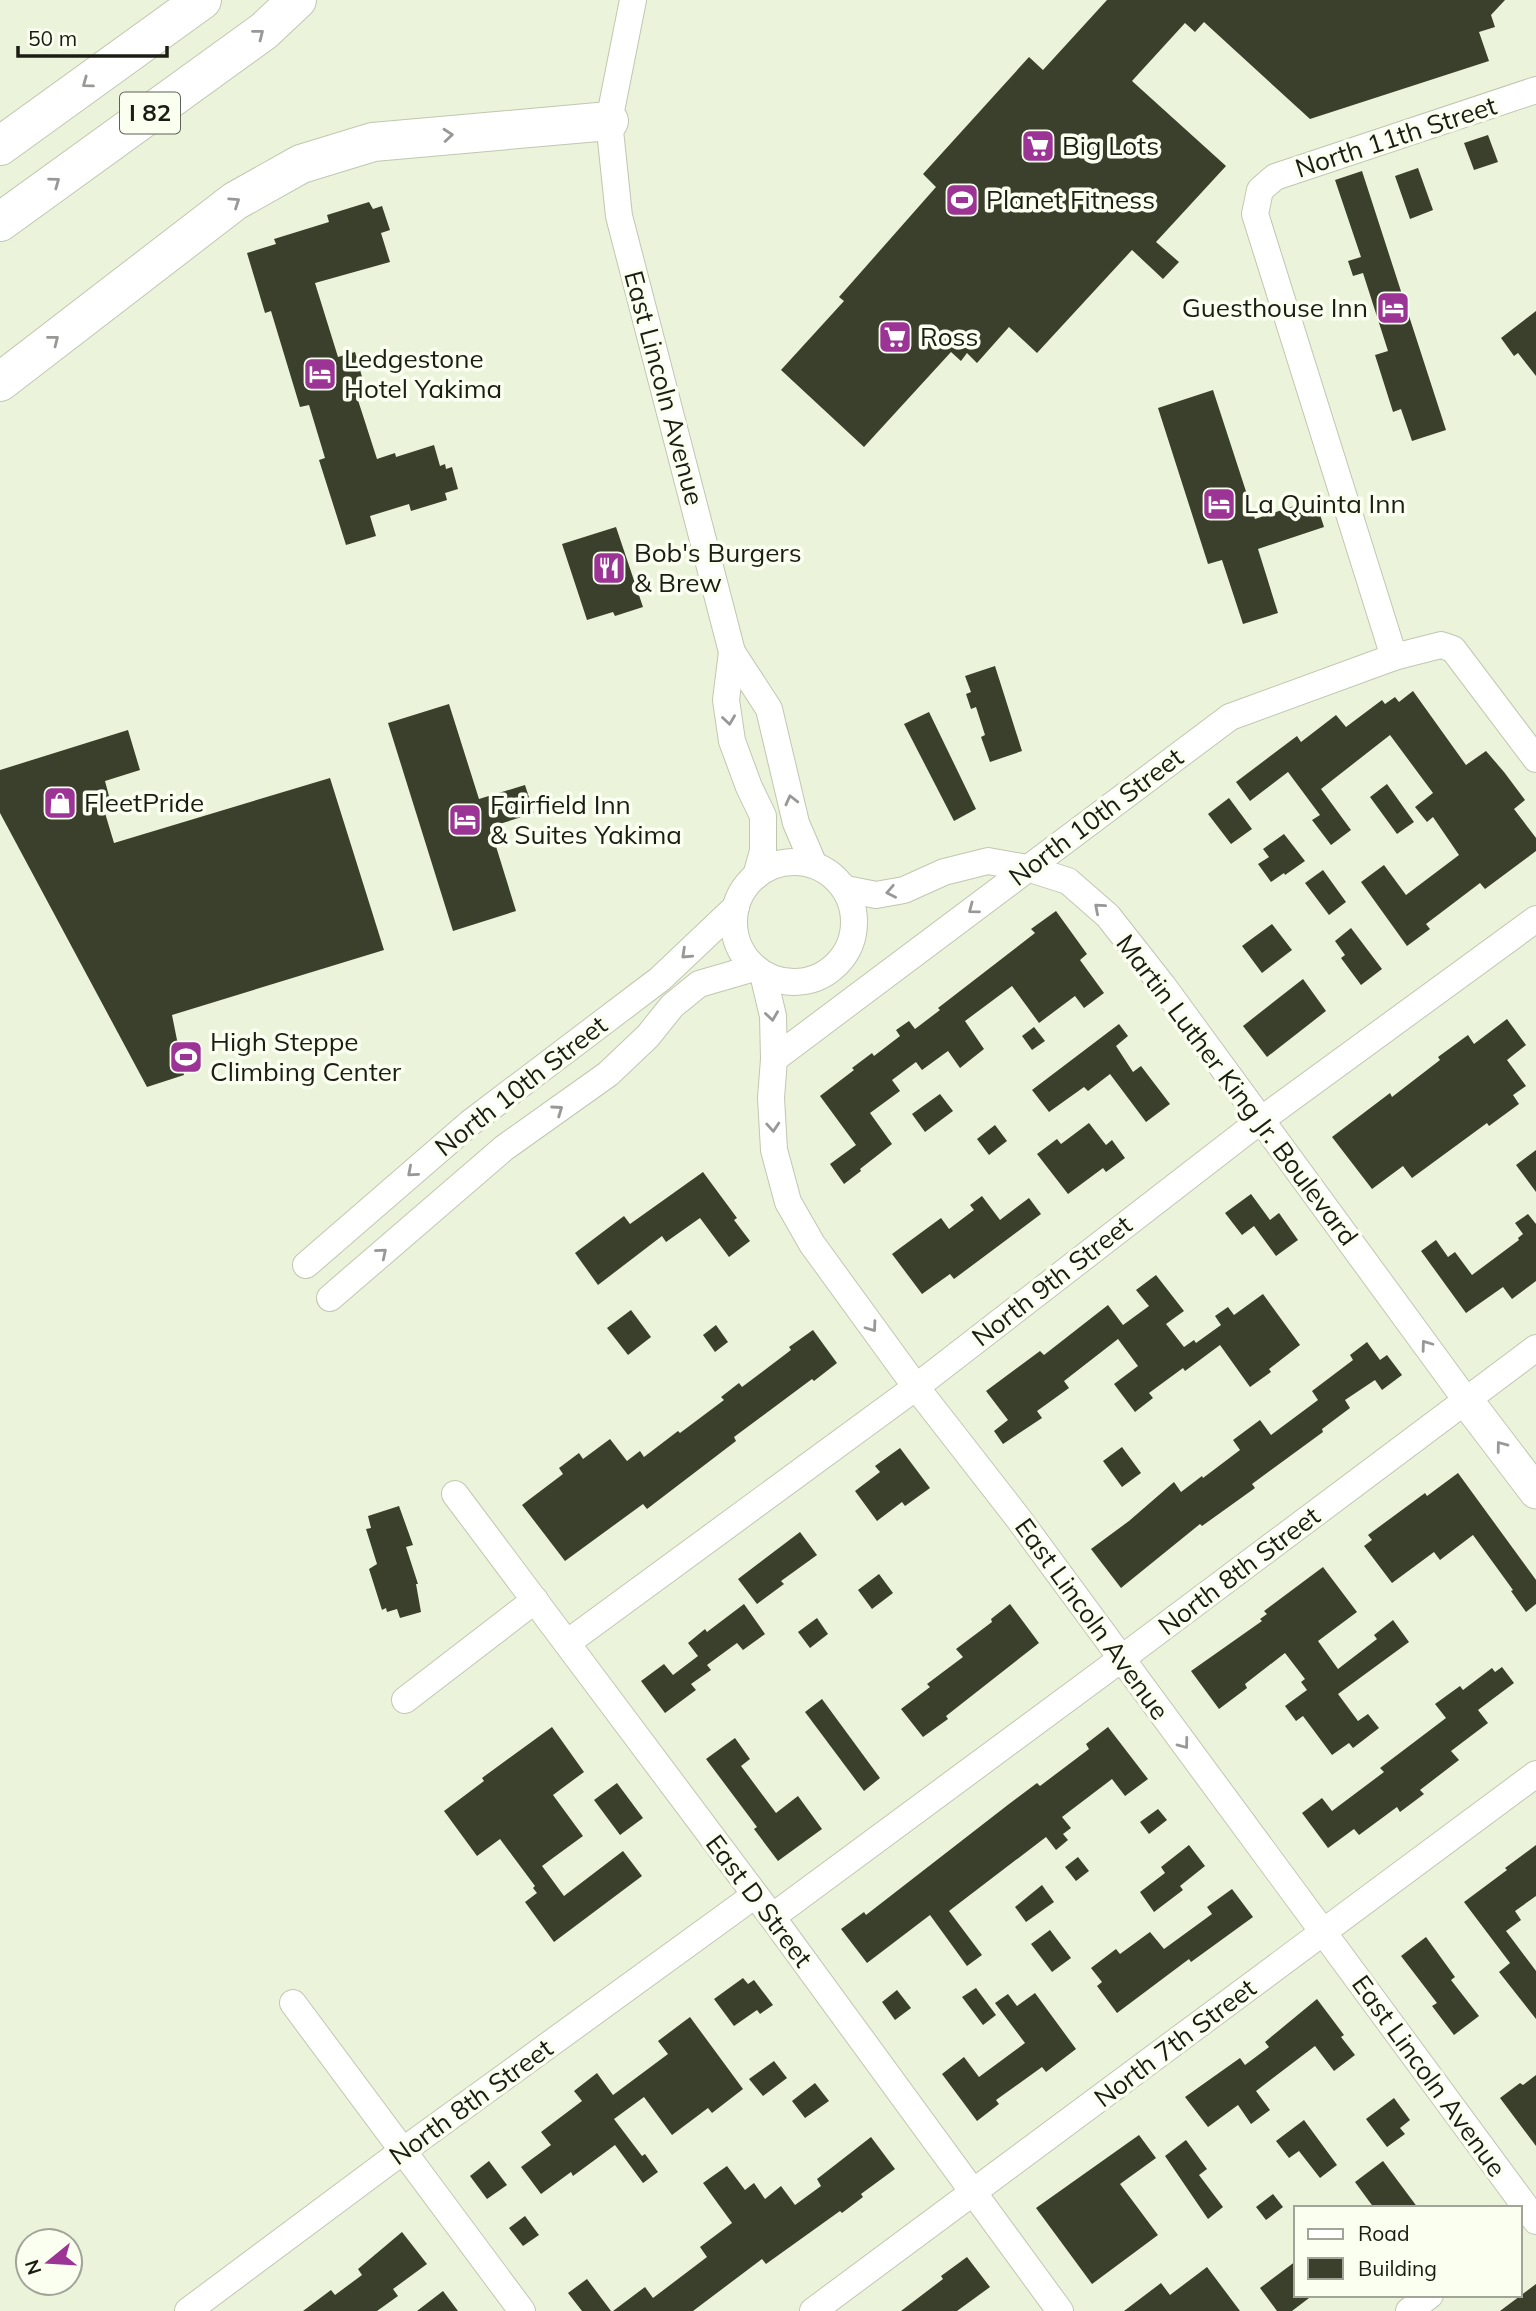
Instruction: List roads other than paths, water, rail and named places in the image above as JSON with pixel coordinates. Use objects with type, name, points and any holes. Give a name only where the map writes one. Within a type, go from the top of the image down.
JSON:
[{"type":"highway","name":"I 82","points":[[0,146],[202,0]]},
{"type":"highway","name":"I 82","points":[[0,222],[264,31],[297,0]]},
{"type":"highway","points":[[0,382],[235,201],[301,164],[373,142],[609,121]]},
{"type":"main road","name":"Martin Luther King Jr. Boulevard","points":[[1466,1400],[1536,1492]]},
{"type":"street","name":"East Lincoln Avenue","points":[[633,0],[609,121],[619,216],[732,652],[769,709],[796,823],[814,865]]},
{"type":"street","name":"North 11th Street","points":[[1394,657],[1255,214],[1260,190],[1275,177],[1536,90]]},
{"type":"street","name":"North 10th Street","points":[[775,1059],[1230,717],[1394,657],[1441,645],[1453,649],[1536,759]]},
{"type":"street","name":"East Lincoln Avenue","points":[[732,652],[726,700],[732,740],[763,816],[764,851],[756,876]]},
{"type":"street","points":[[793,862],[814,865],[832,874],[846,889],[853,908],[855,929],[849,948],[838,965],[821,977],[802,983],[781,982],[758,971],[743,955],[736,940],[736,907],[743,890],[756,876],[773,865],[793,862]]},
{"type":"street","name":"Martin Luther King Jr. Boulevard","points":[[846,889],[876,895],[895,892],[944,872],[988,862],[1027,868],[1068,881],[1108,916],[1466,1400]]},
{"type":"street","name":"North 10th Street","points":[[306,1265],[470,1123],[660,979],[736,907]]},
{"type":"street","name":"North 9th Street","points":[[567,1643],[916,1387],[1261,1120],[1536,919]]},
{"type":"street","name":"East Lincoln Avenue","points":[[758,971],[773,1016],[775,1059],[771,1098],[774,1150],[788,1202],[812,1244],[916,1387],[1018,1518],[1520,2206]]},
{"type":"street","name":"North 10th Street","points":[[330,1298],[504,1148],[608,1074],[648,1036],[672,1006],[699,984],[758,971]]},
{"type":"street","name":"North 8th Street","points":[[772,1917],[1536,1348]]},
{"type":"street","name":"East D Street","points":[[455,1494],[772,1917],[1060,2311]]},
{"type":"street","points":[[405,1700],[535,1600]]},
{"type":"street","name":"North 7th Street","points":[[813,2311],[1536,1774]]},
{"type":"street","name":"North 8th Street","points":[[188,2311],[755,1895]]},
{"type":"street","points":[[293,2003],[522,2311]]},
{"type":"street","points":[[1409,2311],[1427,2297]]},
{"type":"place","name":"Big Lots","points":[[1038,146]]},
{"type":"place","name":"Planet Fitness","points":[[962,200]]},
{"type":"place","name":"Guesthouse Inn","points":[[1393,308]]},
{"type":"place","name":"Ross","points":[[895,337]]},
{"type":"place","name":"Ledgestone Hotel Yakima","points":[[320,374]]},
{"type":"place","name":"La Quinta Inn","points":[[1219,504]]},
{"type":"place","name":"Bob's Burgers & Brew","points":[[609,568]]},
{"type":"place","name":"FleetPride","points":[[60,803]]},
{"type":"place","name":"Fairfield Inn & Suites Yakima","points":[[465,820]]},
{"type":"place","name":"High Steppe Climbing Center","points":[[186,1057]]}]
